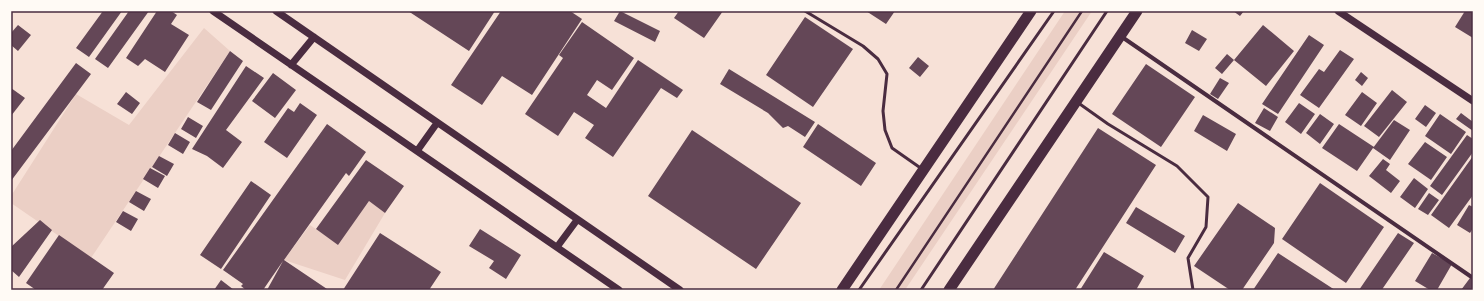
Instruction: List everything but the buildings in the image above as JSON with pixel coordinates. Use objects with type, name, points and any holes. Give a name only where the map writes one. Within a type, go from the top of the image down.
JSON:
[{"type":"highway","points":[[842,290],[1031,11]]},
{"type":"highway","points":[[949,290],[1137,11]]},
{"type":"street","points":[[213,11],[619,290]]},
{"type":"street","points":[[276,11],[680,290]]},
{"type":"street","points":[[1338,11],[1473,101]]},
{"type":"street","points":[[1120,36],[1473,278]]},
{"type":"street","points":[[291,65],[314,37]]},
{"type":"street","points":[[417,151],[437,123]]},
{"type":"street","points":[[557,247],[577,220]]},
{"type":"lane","points":[[805,11],[863,46],[878,59],[887,74],[883,111],[885,130],[892,148],[923,170]]},
{"type":"lane","points":[[859,290],[1054,11]]},
{"type":"lane","points":[[921,290],[1107,11]]},
{"type":"lane","points":[[1076,101],[1108,124],[1177,166],[1208,196],[1206,227],[1188,258],[1193,290]]},
{"type":"path","points":[[896,290],[1082,11]]},
{"type":"shaded area","points":[[1065,11],[1092,11],[905,290],[879,290]]},
{"type":"shaded area","points":[[204,28],[230,51],[91,258],[11,203],[11,196],[76,94],[129,125]]},
{"type":"shaded area","points":[[369,201],[385,213],[345,280],[284,260],[310,225],[338,244]]}]
